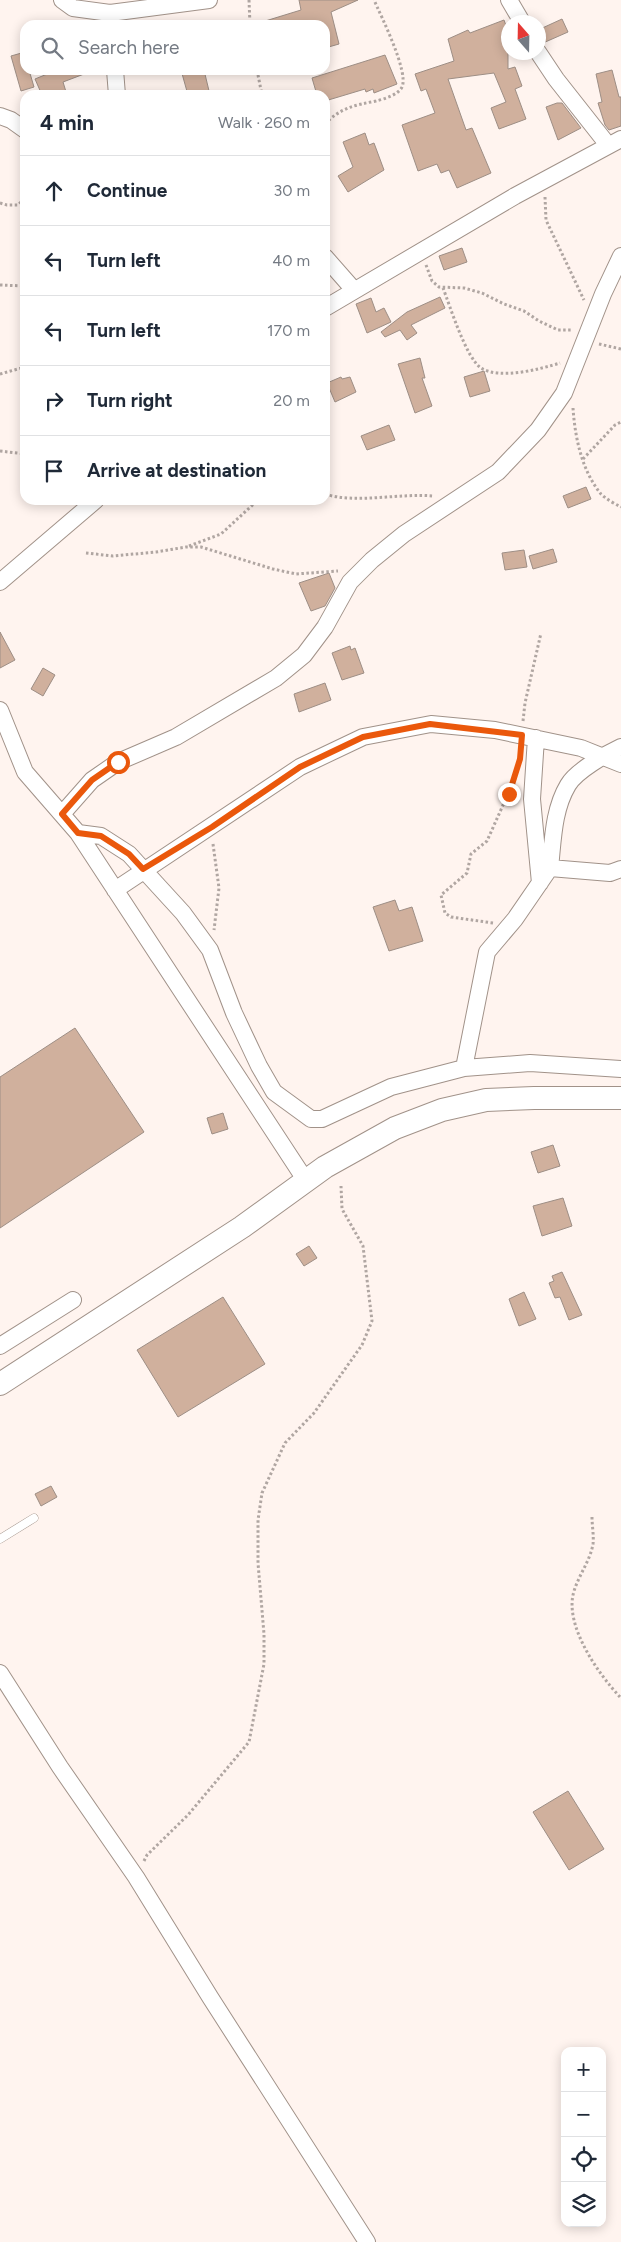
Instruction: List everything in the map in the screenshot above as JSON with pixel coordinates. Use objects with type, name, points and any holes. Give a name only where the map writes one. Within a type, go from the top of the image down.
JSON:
[{"type":"street","points":[[62,0],[73,8],[110,19],[209,0]]},
{"type":"street","points":[[509,0],[518,15]]},
{"type":"street","points":[[330,305],[546,179],[615,142],[556,79],[543,60]]},
{"type":"street","points":[[115,75],[117,90]]},
{"type":"street","points":[[0,116],[11,120],[20,126]]},
{"type":"street","points":[[62,814],[92,780],[118,762],[176,737],[276,678],[304,655],[325,628],[350,582],[366,565],[404,534],[498,472],[538,430],[564,393],[621,256]]},
{"type":"street","points":[[330,264],[354,290]]},
{"type":"street","points":[[0,582],[90,505]]},
{"type":"street","points":[[0,710],[25,772],[78,833],[306,1181]]},
{"type":"street","points":[[115,890],[143,869],[212,827],[300,767],[363,737],[430,724],[529,737],[581,748],[621,764]]},
{"type":"street","points":[[529,737],[532,799],[540,883]]},
{"type":"street","points":[[464,1068],[487,952],[515,919],[550,868],[555,816],[568,784],[601,756],[621,747]]},
{"type":"street","points":[[78,833],[101,836],[129,854],[183,913],[210,950],[234,1013],[259,1066],[274,1092],[310,1119],[322,1119],[391,1087],[464,1068],[530,1063],[621,1069]]},
{"type":"street","points":[[550,868],[610,873],[621,868]]},
{"type":"street","points":[[0,1384],[242,1227],[325,1167],[395,1128],[442,1110],[486,1100],[621,1098]]},
{"type":"street","points":[[0,1346],[73,1300]]},
{"type":"street","points":[[0,1673],[60,1768],[136,1877],[210,1997],[367,2242]]},
{"type":"lane","points":[[0,1539],[34,1518]]},
{"type":"path","points":[[249,0],[250,20]]},
{"type":"path","points":[[330,119],[337,112],[354,105],[382,100],[398,92],[403,86],[402,73],[393,42],[374,0]]},
{"type":"path","points":[[258,75],[261,90]]},
{"type":"path","points":[[546,179],[546,220],[590,330],[605,346],[621,349]]},
{"type":"path","points":[[0,203],[7,205],[18,205],[20,203]]},
{"type":"path","points":[[422,250],[427,271],[432,282],[438,288],[464,288],[482,292],[504,304],[524,310],[539,321],[558,330],[590,330]]},
{"type":"path","points":[[0,284],[20,286]]},
{"type":"path","points":[[443,288],[470,354],[481,368],[490,371],[523,373],[580,356]]},
{"type":"path","points":[[0,374],[20,368]]},
{"type":"path","points":[[571,375],[579,450],[602,495],[621,507]]},
{"type":"path","points":[[583,459],[602,438],[621,422]]},
{"type":"path","points":[[0,451],[20,453]]},
{"type":"path","points":[[330,496],[337,498],[410,494],[459,499]]},
{"type":"path","points":[[186,547],[221,534],[253,505]]},
{"type":"path","points":[[86,554],[114,556],[186,547],[201,547],[296,574],[333,572],[366,565]]},
{"type":"path","points":[[529,737],[525,703],[541,633]]},
{"type":"path","points":[[515,919],[495,923],[451,917],[445,913],[441,895],[468,872],[471,854],[487,841],[517,774]]},
{"type":"path","points":[[136,1877],[147,1855],[188,1815],[249,1742],[264,1664],[264,1634],[258,1563],[258,1520],[262,1493],[285,1442],[314,1413],[362,1345],[372,1321],[363,1246],[342,1209],[341,1186]]},
{"type":"path","points":[[592,1517],[593,1544],[573,1596],[573,1613],[586,1650],[609,1685],[621,1698]]},
{"type":"building","points":[[299,0],[358,0],[331,12],[339,44],[330,47],[330,20],[268,20],[301,10]]},
{"type":"building","points":[[562,19],[568,32],[546,42],[546,26]]},
{"type":"building","points":[[501,21],[501,60],[508,60],[508,69],[515,67],[522,86],[515,89],[526,119],[499,129],[491,108],[506,102],[494,73],[448,79],[466,130],[472,128],[491,173],[457,188],[449,170],[441,173],[437,164],[418,171],[402,125],[435,113],[426,89],[421,91],[415,74],[454,61],[448,39],[468,30],[470,33]]},
{"type":"building","points":[[20,53],[20,75],[30,75],[34,87],[21,90],[11,56]]},
{"type":"building","points":[[385,55],[397,84],[374,93],[373,89],[366,92],[365,89],[330,100],[330,90],[316,90],[312,78],[330,75],[330,72]]},
{"type":"building","points":[[612,70],[619,97],[621,97],[621,126],[609,130],[605,125],[598,103],[602,102],[596,74]]},
{"type":"building","points":[[45,75],[81,75],[63,82],[65,90],[40,90],[35,79]]},
{"type":"building","points":[[182,75],[205,75],[209,90],[187,90]]},
{"type":"building","points":[[562,103],[581,128],[558,140],[546,107]]},
{"type":"building","points":[[365,133],[369,145],[374,143],[384,170],[348,192],[338,176],[353,167],[343,142]]},
{"type":"building","points":[[462,248],[467,262],[444,270],[439,256]]},
{"type":"building","points":[[440,297],[445,308],[411,325],[417,333],[407,340],[400,330],[385,337],[381,332],[407,312]]},
{"type":"building","points":[[371,298],[376,312],[384,308],[391,322],[367,333],[356,304]]},
{"type":"building","points":[[420,358],[425,378],[422,378],[432,406],[415,413],[398,364]]},
{"type":"building","points":[[484,371],[490,391],[470,397],[464,377]]},
{"type":"building","points":[[341,377],[342,379],[350,377],[356,392],[335,402],[330,390],[330,382]]},
{"type":"building","points":[[389,425],[395,440],[367,450],[361,436]]},
{"type":"building","points":[[586,487],[591,499],[568,508],[563,496]]},
{"type":"building","points":[[553,549],[557,562],[533,569],[529,556]]},
{"type":"building","points":[[524,550],[527,567],[505,570],[502,553]]},
{"type":"building","points":[[329,573],[335,588],[325,606],[311,611],[299,583]]},
{"type":"building","points":[[0,632],[15,660],[0,668]]},
{"type":"building","points":[[350,646],[351,650],[355,648],[364,673],[342,680],[332,653]]},
{"type":"building","points":[[43,668],[55,675],[43,696],[31,689]]},
{"type":"building","points":[[325,683],[331,700],[299,712],[294,694]]},
{"type":"building","points":[[395,900],[399,911],[412,907],[423,941],[389,951],[373,907]]},
{"type":"building","points":[[75,1028],[144,1132],[0,1228],[0,1077]]},
{"type":"building","points":[[223,1113],[228,1129],[212,1134],[207,1118]]},
{"type":"building","points":[[553,1145],[560,1166],[538,1173],[531,1152]]},
{"type":"building","points":[[563,1198],[572,1226],[542,1236],[533,1206]]},
{"type":"building","points":[[309,1246],[317,1258],[304,1266],[296,1254]]},
{"type":"building","points":[[562,1272],[582,1315],[569,1320],[560,1297],[555,1298],[549,1283],[554,1281],[552,1276]]},
{"type":"building","points":[[524,1292],[536,1319],[519,1326],[509,1299]]},
{"type":"building","points":[[223,1297],[265,1364],[178,1417],[137,1350]]},
{"type":"building","points":[[51,1486],[57,1497],[41,1506],[35,1494]]},
{"type":"building","points":[[568,1791],[604,1849],[569,1870],[533,1812]]},
{"type":"route","points":[[118,762],[92,780],[62,814],[78,833],[101,836],[129,854],[143,869],[212,827],[300,767],[363,737],[430,724],[495,730],[522,735],[520,759],[515,781],[509,794]]}]
